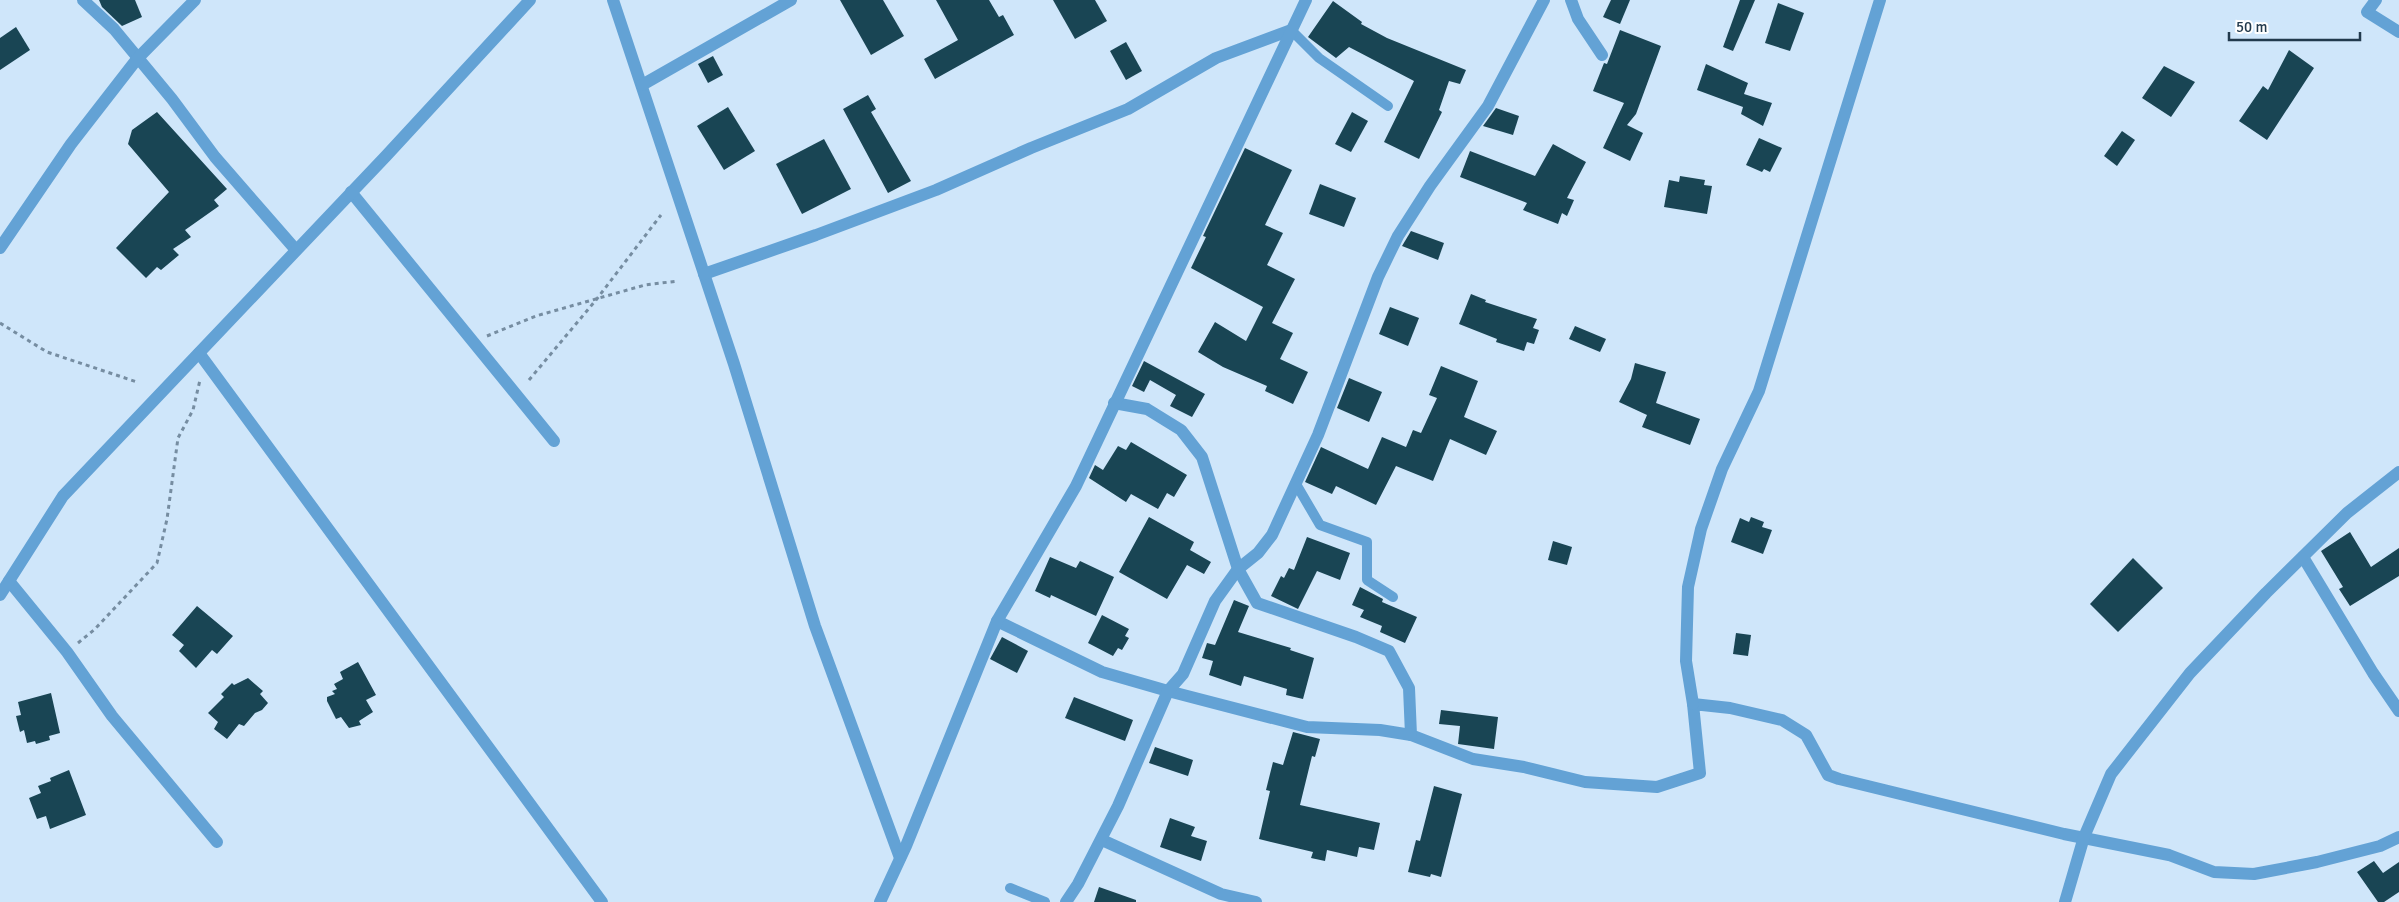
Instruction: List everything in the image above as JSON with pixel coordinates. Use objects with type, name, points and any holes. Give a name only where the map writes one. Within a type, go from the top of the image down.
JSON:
[{"type":"street","points":[[83,0],[114,29],[172,99],[215,157],[296,250]]},
{"type":"street","points":[[0,248],[70,144],[137,59],[195,0]]},
{"type":"street","points":[[0,595],[63,496],[200,353],[530,0]]},
{"type":"street","points":[[613,0],[704,274],[815,626],[900,858]]},
{"type":"street","points":[[642,85],[791,0]]},
{"type":"street","points":[[880,902],[900,858],[997,620],[1076,486],[1306,0]]},
{"type":"street","points":[[1066,902],[1102,840],[1168,691],[1183,674],[1215,601],[1238,569],[1258,553],[1272,536],[1318,435],[1378,278],[1398,236],[1430,186],[1488,106],[1544,0]]},
{"type":"street","points":[[1571,0],[1578,19],[1602,55]]},
{"type":"street","points":[[997,620],[1102,672],[1307,727],[1380,730],[1411,735],[1473,759],[1524,767],[1585,782],[1657,787],[1700,773],[1693,704],[1686,661],[1688,587],[1701,529],[1722,469],[1759,391],[1880,0]]},
{"type":"street","points":[[2376,0],[2367,12],[2399,32]]},
{"type":"street","points":[[704,274],[936,190],[1031,148],[1128,109],[1216,58],[1291,30]]},
{"type":"street","points":[[351,192],[554,441]]},
{"type":"street","points":[[200,353],[602,902]]},
{"type":"street","points":[[1114,403],[1147,410],[1181,430],[1202,457],[1238,569],[1257,603],[1356,637],[1389,651],[1409,688],[1411,735]]},
{"type":"street","points":[[2065,902],[2084,837],[2111,774],[2190,673],[2347,513],[2399,472]]},
{"type":"street","points":[[2303,557],[2373,673],[2399,711]]},
{"type":"street","points":[[9,580],[67,652],[112,716],[217,842]]},
{"type":"street","points":[[1693,704],[1730,708],[1782,720],[1806,735],[1828,775],[1839,780],[2169,855],[2214,872],[2254,874],[2317,862],[2380,846],[2399,837]]},
{"type":"street","points":[[1102,840],[1221,894],[1256,902]]},
{"type":"lane","points":[[1291,30],[1319,58],[1388,106]]},
{"type":"lane","points":[[1296,484],[1320,525],[1367,542],[1367,580],[1393,597]]},
{"type":"lane","points":[[1010,888],[1045,902]]},
{"type":"path","points":[[529,380],[596,300],[661,215]]},
{"type":"path","points":[[484,338],[536,316],[645,285],[678,281]]},
{"type":"path","points":[[0,323],[46,352],[137,382]]},
{"type":"path","points":[[78,643],[95,629],[157,563],[166,519],[178,438],[196,401],[201,373]]},
{"type":"building","points":[[99,0],[135,0],[142,17],[122,26],[102,7]]},
{"type":"building","points":[[840,0],[883,0],[904,36],[871,55]]},
{"type":"building","points":[[936,0],[989,0],[999,17],[1003,15],[1014,35],[935,79],[924,59],[958,40]]},
{"type":"building","points":[[1053,0],[1095,0],[1107,21],[1075,39]]},
{"type":"building","points":[[1611,0],[1630,0],[1620,24],[1603,17]]},
{"type":"building","points":[[1740,0],[1755,0],[1733,51],[1723,47]]},
{"type":"building","points":[[1333,1],[1362,22],[1361,24],[1387,38],[1466,70],[1460,84],[1449,81],[1439,110],[1442,112],[1419,159],[1384,142],[1414,81],[1349,47],[1336,58],[1308,37]]},
{"type":"building","points":[[1778,3],[1804,13],[1790,51],[1765,43]]},
{"type":"building","points":[[16,27],[30,50],[0,70],[0,38]]},
{"type":"building","points":[[1620,30],[1661,46],[1636,114],[1627,125],[1643,133],[1630,161],[1603,148],[1624,103],[1593,91],[1604,63],[1607,64]]},
{"type":"building","points":[[1126,42],[1142,71],[1126,80],[1110,51]]},
{"type":"building","points":[[2289,50],[2314,68],[2267,140],[2239,121],[2263,86],[2268,90]]},
{"type":"building","points":[[713,56],[723,75],[708,83],[698,64]]},
{"type":"building","points":[[1706,64],[1748,83],[1744,94],[1772,103],[1763,126],[1741,114],[1743,107],[1697,90]]},
{"type":"building","points":[[2164,66],[2195,82],[2171,117],[2142,98]]},
{"type":"building","points":[[868,95],[876,109],[871,112],[911,181],[888,193],[843,109]]},
{"type":"building","points":[[728,107],[755,151],[724,170],[697,126]]},
{"type":"building","points":[[1496,108],[1519,116],[1513,135],[1483,126]]},
{"type":"building","points":[[157,112],[227,189],[214,200],[219,206],[185,230],[191,237],[173,249],[179,255],[161,270],[157,267],[146,278],[116,248],[169,192],[128,144],[132,130]]},
{"type":"building","points":[[1352,112],[1368,121],[1351,152],[1335,144]]},
{"type":"building","points":[[2122,131],[2135,140],[2117,166],[2104,156]]},
{"type":"building","points":[[1759,138],[1782,148],[1770,172],[1764,169],[1762,172],[1746,165]]},
{"type":"building","points":[[824,139],[851,189],[802,214],[776,164]]},
{"type":"building","points":[[1553,144],[1586,162],[1567,198],[1574,200],[1567,216],[1562,213],[1558,224],[1523,210],[1527,203],[1460,177],[1470,151],[1535,176]]},
{"type":"building","points":[[1245,148],[1292,170],[1265,225],[1283,233],[1267,265],[1295,279],[1272,323],[1293,333],[1280,359],[1308,372],[1293,404],[1265,391],[1267,386],[1223,367],[1198,352],[1215,322],[1246,341],[1263,307],[1191,268],[1206,237],[1203,236]]},
{"type":"building","points":[[1680,176],[1705,180],[1704,185],[1712,186],[1707,214],[1664,207],[1669,180],[1679,182]]},
{"type":"building","points":[[1320,184],[1356,198],[1344,227],[1309,214]]},
{"type":"building","points":[[1411,231],[1444,243],[1438,260],[1402,246]]},
{"type":"building","points":[[1471,294],[1486,300],[1485,302],[1537,319],[1533,328],[1539,330],[1534,344],[1527,342],[1524,351],[1496,342],[1497,339],[1459,324]]},
{"type":"building","points":[[1390,307],[1419,318],[1408,346],[1379,334]]},
{"type":"building","points":[[1575,326],[1606,339],[1600,352],[1569,339]]},
{"type":"building","points":[[1144,361],[1205,394],[1192,417],[1170,406],[1176,395],[1150,380],[1144,392],[1132,386]]},
{"type":"building","points":[[1635,363],[1666,372],[1656,403],[1700,419],[1690,445],[1642,427],[1647,415],[1619,402],[1631,379]]},
{"type":"building","points":[[1441,366],[1478,381],[1464,417],[1497,431],[1486,455],[1450,439],[1433,481],[1396,466],[1376,505],[1336,486],[1332,494],[1305,482],[1321,447],[1368,469],[1382,437],[1406,447],[1413,430],[1421,433],[1437,398],[1429,395]]},
{"type":"building","points":[[1349,378],[1382,392],[1369,422],[1337,408]]},
{"type":"building","points":[[1131,442],[1187,475],[1174,497],[1167,493],[1158,509],[1131,494],[1126,502],[1089,478],[1095,465],[1103,470],[1118,446],[1126,450]]},
{"type":"building","points":[[1149,517],[1194,542],[1190,550],[1211,562],[1204,574],[1187,565],[1167,599],[1119,572]]},
{"type":"building","points":[[1751,517],[1764,522],[1762,527],[1772,530],[1763,554],[1731,542],[1740,518],[1749,522]]},
{"type":"building","points":[[2350,532],[2371,567],[2399,548],[2399,576],[2350,606],[2339,589],[2343,587],[2321,551]]},
{"type":"building","points":[[1307,537],[1350,553],[1340,580],[1317,571],[1298,609],[1271,596],[1281,576],[1284,578],[1289,568],[1294,570]]},
{"type":"building","points":[[1553,541],[1572,547],[1567,565],[1548,560]]},
{"type":"building","points":[[1050,557],[1076,568],[1080,561],[1114,577],[1096,616],[1051,595],[1050,598],[1035,591]]},
{"type":"building","points":[[2133,558],[2163,588],[2118,632],[2090,604]]},
{"type":"building","points":[[1360,587],[1383,599],[1382,602],[1417,617],[1405,643],[1380,632],[1382,626],[1360,617],[1364,610],[1352,605]]},
{"type":"building","points":[[1234,600],[1249,606],[1238,632],[1291,648],[1290,650],[1314,658],[1303,699],[1286,695],[1287,689],[1244,676],[1241,686],[1209,675],[1213,661],[1202,658],[1207,643],[1215,645]]},
{"type":"building","points":[[197,606],[233,636],[217,654],[212,650],[196,668],[179,651],[184,645],[172,635]]},
{"type":"building","points":[[1102,615],[1129,629],[1125,636],[1129,638],[1122,650],[1118,648],[1113,656],[1088,643]]},
{"type":"building","points":[[1736,633],[1751,635],[1748,656],[1733,654]]},
{"type":"building","points":[[1002,637],[1028,651],[1017,673],[990,659]]},
{"type":"building","points":[[358,662],[376,695],[366,700],[373,712],[359,721],[361,725],[349,728],[341,717],[336,719],[327,701],[327,697],[335,694],[332,691],[337,689],[334,684],[343,679],[340,672]]},
{"type":"building","points":[[248,678],[263,691],[260,694],[268,703],[262,710],[255,713],[244,726],[239,724],[227,739],[214,729],[218,722],[208,713],[224,697],[221,694],[232,683],[234,685]]},
{"type":"building","points":[[51,693],[60,733],[49,736],[50,740],[36,744],[35,741],[27,743],[24,730],[20,732],[16,716],[21,715],[18,702]]},
{"type":"building","points":[[1074,697],[1133,720],[1125,741],[1065,718]]},
{"type":"building","points":[[1441,710],[1498,717],[1494,749],[1458,744],[1460,726],[1439,724]]},
{"type":"building","points":[[1293,732],[1320,739],[1315,757],[1312,756],[1300,805],[1380,823],[1374,850],[1359,847],[1357,857],[1327,850],[1325,861],[1311,858],[1313,852],[1259,839],[1270,791],[1266,790],[1273,762],[1283,765]]},
{"type":"building","points":[[1155,747],[1193,760],[1188,776],[1149,763]]},
{"type":"building","points":[[69,770],[86,815],[50,829],[46,816],[37,819],[29,798],[41,793],[38,786],[51,781],[50,778]]},
{"type":"building","points":[[1434,786],[1462,794],[1441,877],[1431,874],[1430,877],[1408,872],[1416,840],[1420,841]]},
{"type":"building","points":[[1170,818],[1195,827],[1191,836],[1207,841],[1201,861],[1160,847]]},
{"type":"building","points":[[2374,861],[2383,873],[2399,862],[2399,892],[2384,902],[2378,902],[2357,872]]},
{"type":"building","points":[[1099,887],[1136,900],[1136,902],[1094,902]]}]
